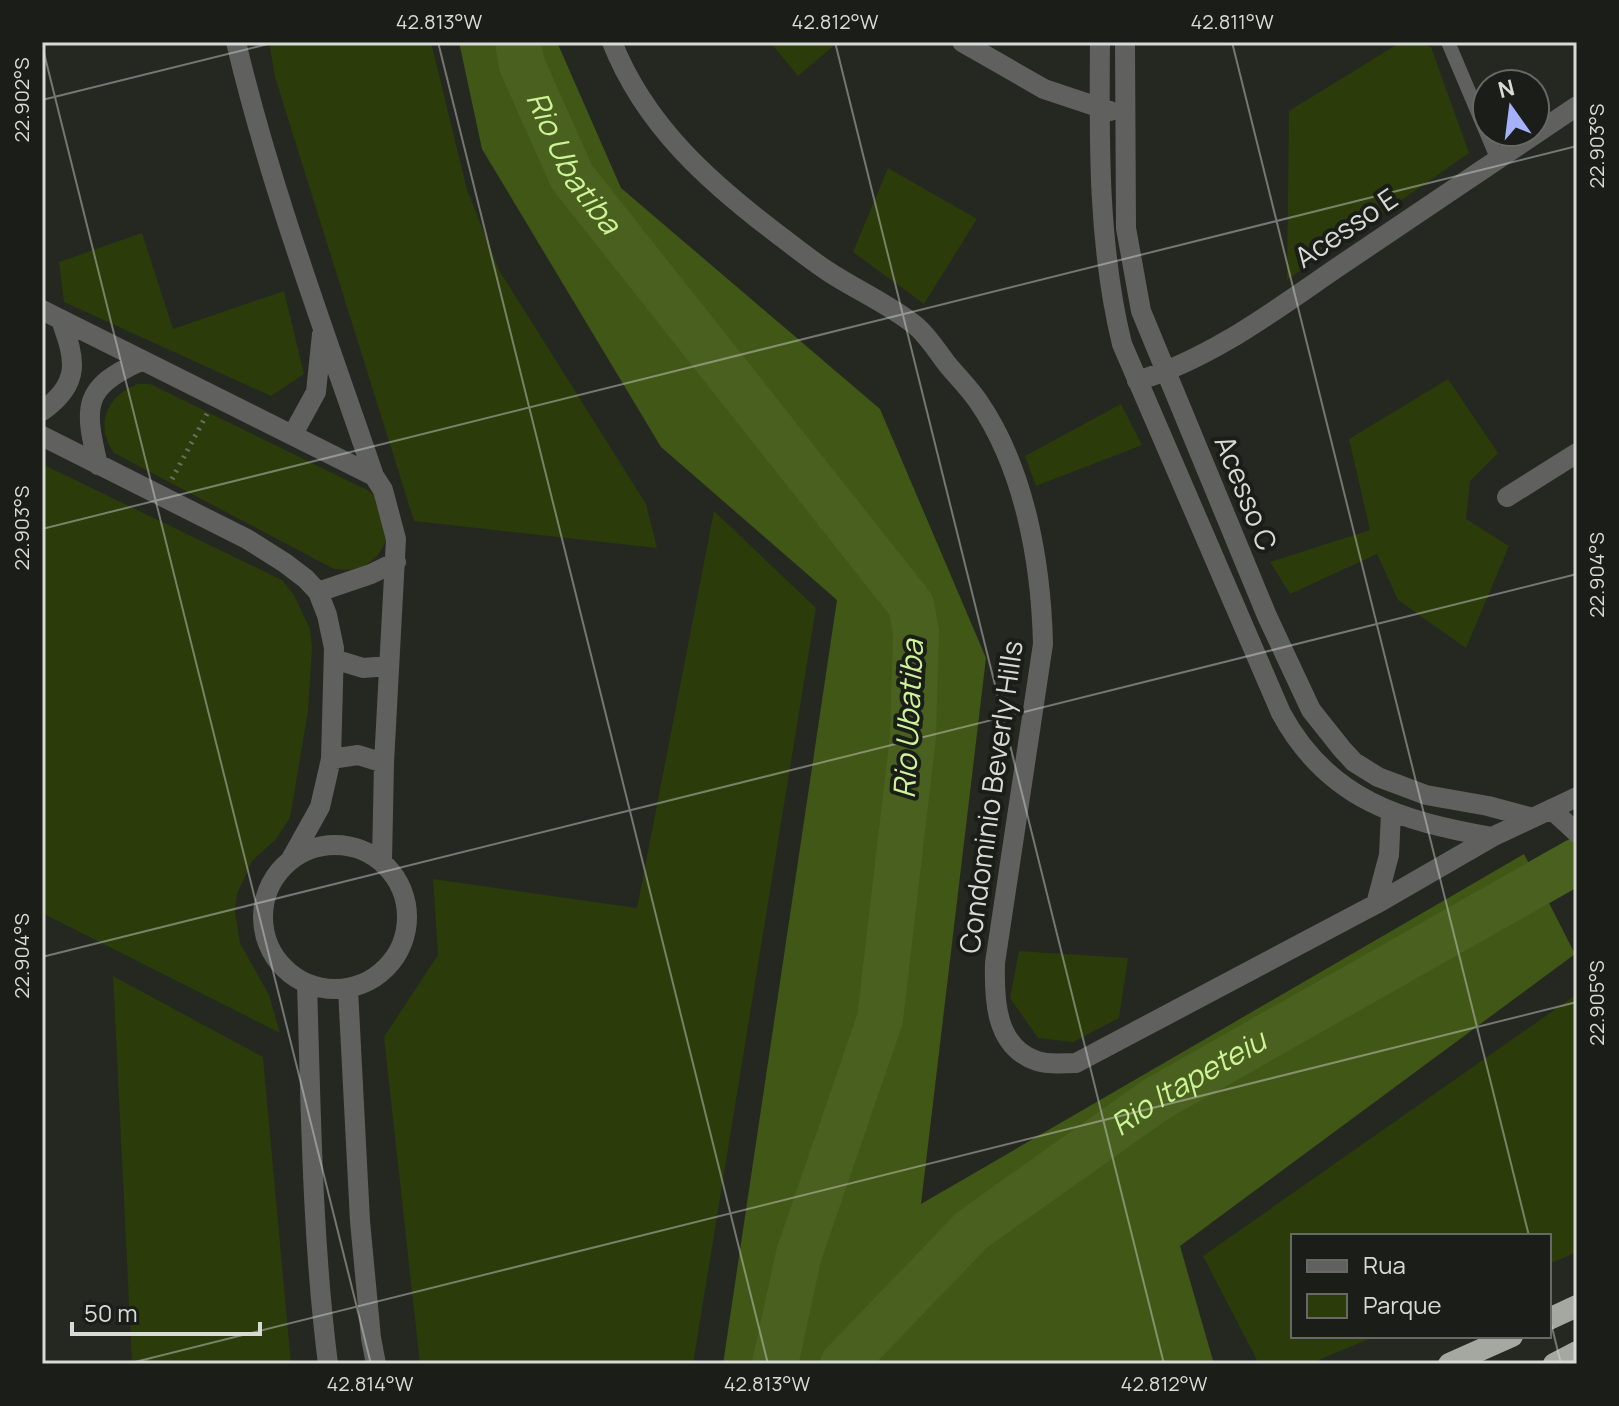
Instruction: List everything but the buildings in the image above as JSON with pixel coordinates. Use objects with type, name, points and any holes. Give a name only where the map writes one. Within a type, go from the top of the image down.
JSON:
[{"type":"highway","points":[[1551,1318],[1577,1306]]},
{"type":"highway","points":[[1449,1364],[1508,1338]]},
{"type":"highway","points":[[1554,1364],[1577,1352]]},
{"type":"street","points":[[236,42],[249,99],[287,229],[374,476],[383,490],[396,539],[382,861]]},
{"type":"street","name":"Condominio Beverly Hills","points":[[612,42],[632,84],[668,136],[705,175],[829,272],[890,306],[920,329],[978,400],[1004,452],[1021,497],[1030,537],[1041,604],[1043,644],[995,963],[996,1015],[1013,1045],[1034,1060],[1076,1063],[1376,904],[1529,817],[1577,797]]},
{"type":"street","points":[[962,42],[1044,89],[1100,109],[1124,113]]},
{"type":"street","name":"Acesso C","points":[[1100,42],[1107,270],[1122,344],[1234,608],[1293,735],[1334,780],[1391,813],[1437,827],[1492,837]]},
{"type":"street","name":"Acesso C","points":[[1125,42],[1128,252],[1141,311],[1267,616],[1311,710],[1354,762],[1401,786],[1529,817]]},
{"type":"street","name":"Acesso E","points":[[1137,381],[1166,372],[1205,353],[1272,312],[1577,106]]},
{"type":"street","points":[[42,310],[374,476]]},
{"type":"street","points":[[42,411],[62,394],[72,373],[72,351],[61,320]]},
{"type":"street","points":[[293,434],[316,392],[322,326]]},
{"type":"street","points":[[98,465],[89,427],[89,408],[98,388],[114,373],[141,361]]},
{"type":"street","points":[[42,436],[247,539],[285,563],[318,592],[327,615],[334,659],[331,759],[320,807],[291,859],[276,875],[266,894],[262,916],[265,937],[274,957],[289,973],[307,984],[328,989],[348,989],[371,981],[390,966],[405,935],[407,900],[397,878],[382,861],[361,849],[337,844],[313,848],[291,859]]},
{"type":"street","points":[[1507,497],[1577,453]]},
{"type":"street","points":[[318,592],[396,562]]},
{"type":"street","points":[[334,659],[363,668],[389,666]]},
{"type":"street","points":[[331,759],[358,755],[384,763]]},
{"type":"street","points":[[1551,809],[1577,833]]},
{"type":"street","points":[[1376,904],[1389,855],[1391,813]]},
{"type":"street","points":[[307,984],[313,1181],[328,1364]]},
{"type":"street","points":[[348,989],[360,1221],[376,1364]]},
{"type":"lane","points":[[1448,42],[1498,160]]},
{"type":"path","points":[[162,497],[216,397]]},
{"type":"green space","points":[[269,42],[431,42],[467,190],[499,270],[646,504],[657,548],[414,521],[275,77]]},
{"type":"green space","points":[[459,42],[557,42],[621,188],[880,409],[986,658],[921,1204],[1524,854],[1575,954],[1180,1246],[1214,1364],[723,1364],[837,600],[661,447],[482,149]]},
{"type":"green space","points":[[770,42],[838,42],[798,76]]},
{"type":"green space","points":[[1401,42],[1431,47],[1469,153],[1287,280],[1289,111]]},
{"type":"green space","points":[[888,168],[977,219],[924,304],[853,252]]},
{"type":"green space","points":[[142,233],[173,329],[284,291],[304,374],[271,396],[64,302],[59,262]]},
{"type":"green space","points":[[1448,379],[1498,453],[1470,481],[1466,519],[1509,546],[1466,648],[1398,600],[1377,554],[1290,594],[1270,562],[1370,530],[1349,439]]},
{"type":"green space","points":[[138,384],[150,384],[376,496],[388,534],[380,551],[361,567],[334,569],[114,453],[105,432],[107,412],[118,395]]},
{"type":"green space","points":[[1121,404],[1142,445],[1036,486],[1025,456]]},
{"type":"green space","points":[[42,464],[282,580],[294,595],[310,629],[312,647],[308,711],[290,818],[276,839],[252,861],[237,894],[235,912],[240,943],[269,995],[280,1033],[42,913]]},
{"type":"green space","points":[[714,511],[816,608],[693,1364],[420,1364],[384,1037],[438,955],[433,879],[637,908]]},
{"type":"green space","points":[[1019,951],[1128,958],[1119,1018],[1073,1042],[1038,1038],[1010,998]]},
{"type":"green space","points":[[113,976],[263,1057],[291,1364],[132,1364]]},
{"type":"green space","points":[[1577,994],[1577,1252],[1551,1263],[1551,1234],[1291,1234],[1291,1338],[1371,1338],[1309,1364],[1259,1364],[1203,1256]]},
{"type":"waterway","name":"Rio Ubatiba","points":[[518,42],[522,65],[572,177],[911,605],[916,632],[913,736],[880,1019],[799,1254],[775,1364]]},
{"type":"waterway","name":"Rio Itapeteiu","points":[[843,1364],[972,1230],[1155,1100],[1577,861]]}]
